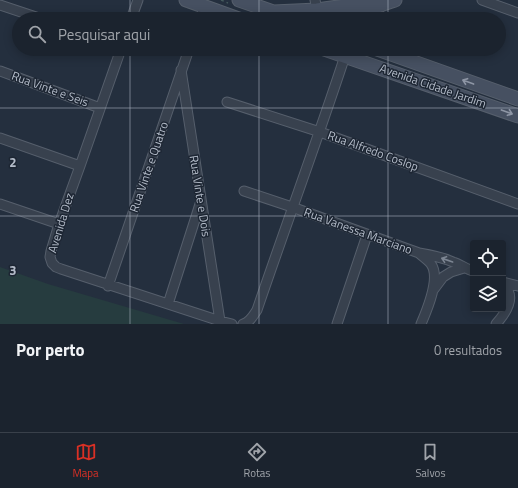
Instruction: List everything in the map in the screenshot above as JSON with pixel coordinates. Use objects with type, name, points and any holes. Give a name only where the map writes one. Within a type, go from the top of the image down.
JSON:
[{"type":"main road","points":[[186,0],[202,12]]},
{"type":"main road","points":[[365,12],[395,0]]},
{"type":"main road","points":[[240,12],[242,1],[274,12],[338,3],[381,5]]},
{"type":"main road","name":"Avenida Cidade Jardim","points":[[345,56],[518,116]]},
{"type":"main road","name":"Avenida Cidade Jardim","points":[[397,56],[518,99]]},
{"type":"main road","points":[[446,91],[452,76]]},
{"type":"main road","points":[[476,101],[481,92],[486,88]]},
{"type":"street","points":[[134,12],[138,0]]},
{"type":"street","points":[[482,0],[518,13]]},
{"type":"street","points":[[0,6],[19,12]]},
{"type":"street","name":"Avenida Dez","points":[[119,56],[59,224],[51,251],[50,257],[52,263],[61,270],[108,286],[232,324]]},
{"type":"street","name":"Rua Vinte e Quatro","points":[[108,286],[187,56]]},
{"type":"street","points":[[242,324],[252,318],[257,310],[292,207],[320,132],[345,56]]},
{"type":"street","name":"Rua Vinte e Dois","points":[[182,70],[220,321]]},
{"type":"street","name":"Rua Vinte e Seis","points":[[0,71],[100,108]]},
{"type":"street","name":"Rua Alfredo Coslop","points":[[227,102],[320,132],[518,204]]},
{"type":"street","points":[[0,138],[80,166]]},
{"type":"street","name":"Rua Vanessa Marciano","points":[[244,190],[419,253],[436,256],[455,262],[469,270]]},
{"type":"street","points":[[168,304],[201,201]]},
{"type":"street","points":[[0,204],[59,224]]},
{"type":"street","points":[[337,324],[367,235]]},
{"type":"street","points":[[419,253],[431,264],[435,276],[433,291],[423,322]]},
{"type":"street","points":[[433,291],[443,277],[451,272],[469,270]]},
{"type":"street","points":[[506,284],[517,286]]},
{"type":"street","points":[[506,287],[510,298],[506,310]]},
{"type":"street","points":[[496,324],[505,312]]},
{"type":"green space","points":[[0,267],[48,284],[184,324],[0,324]]}]
